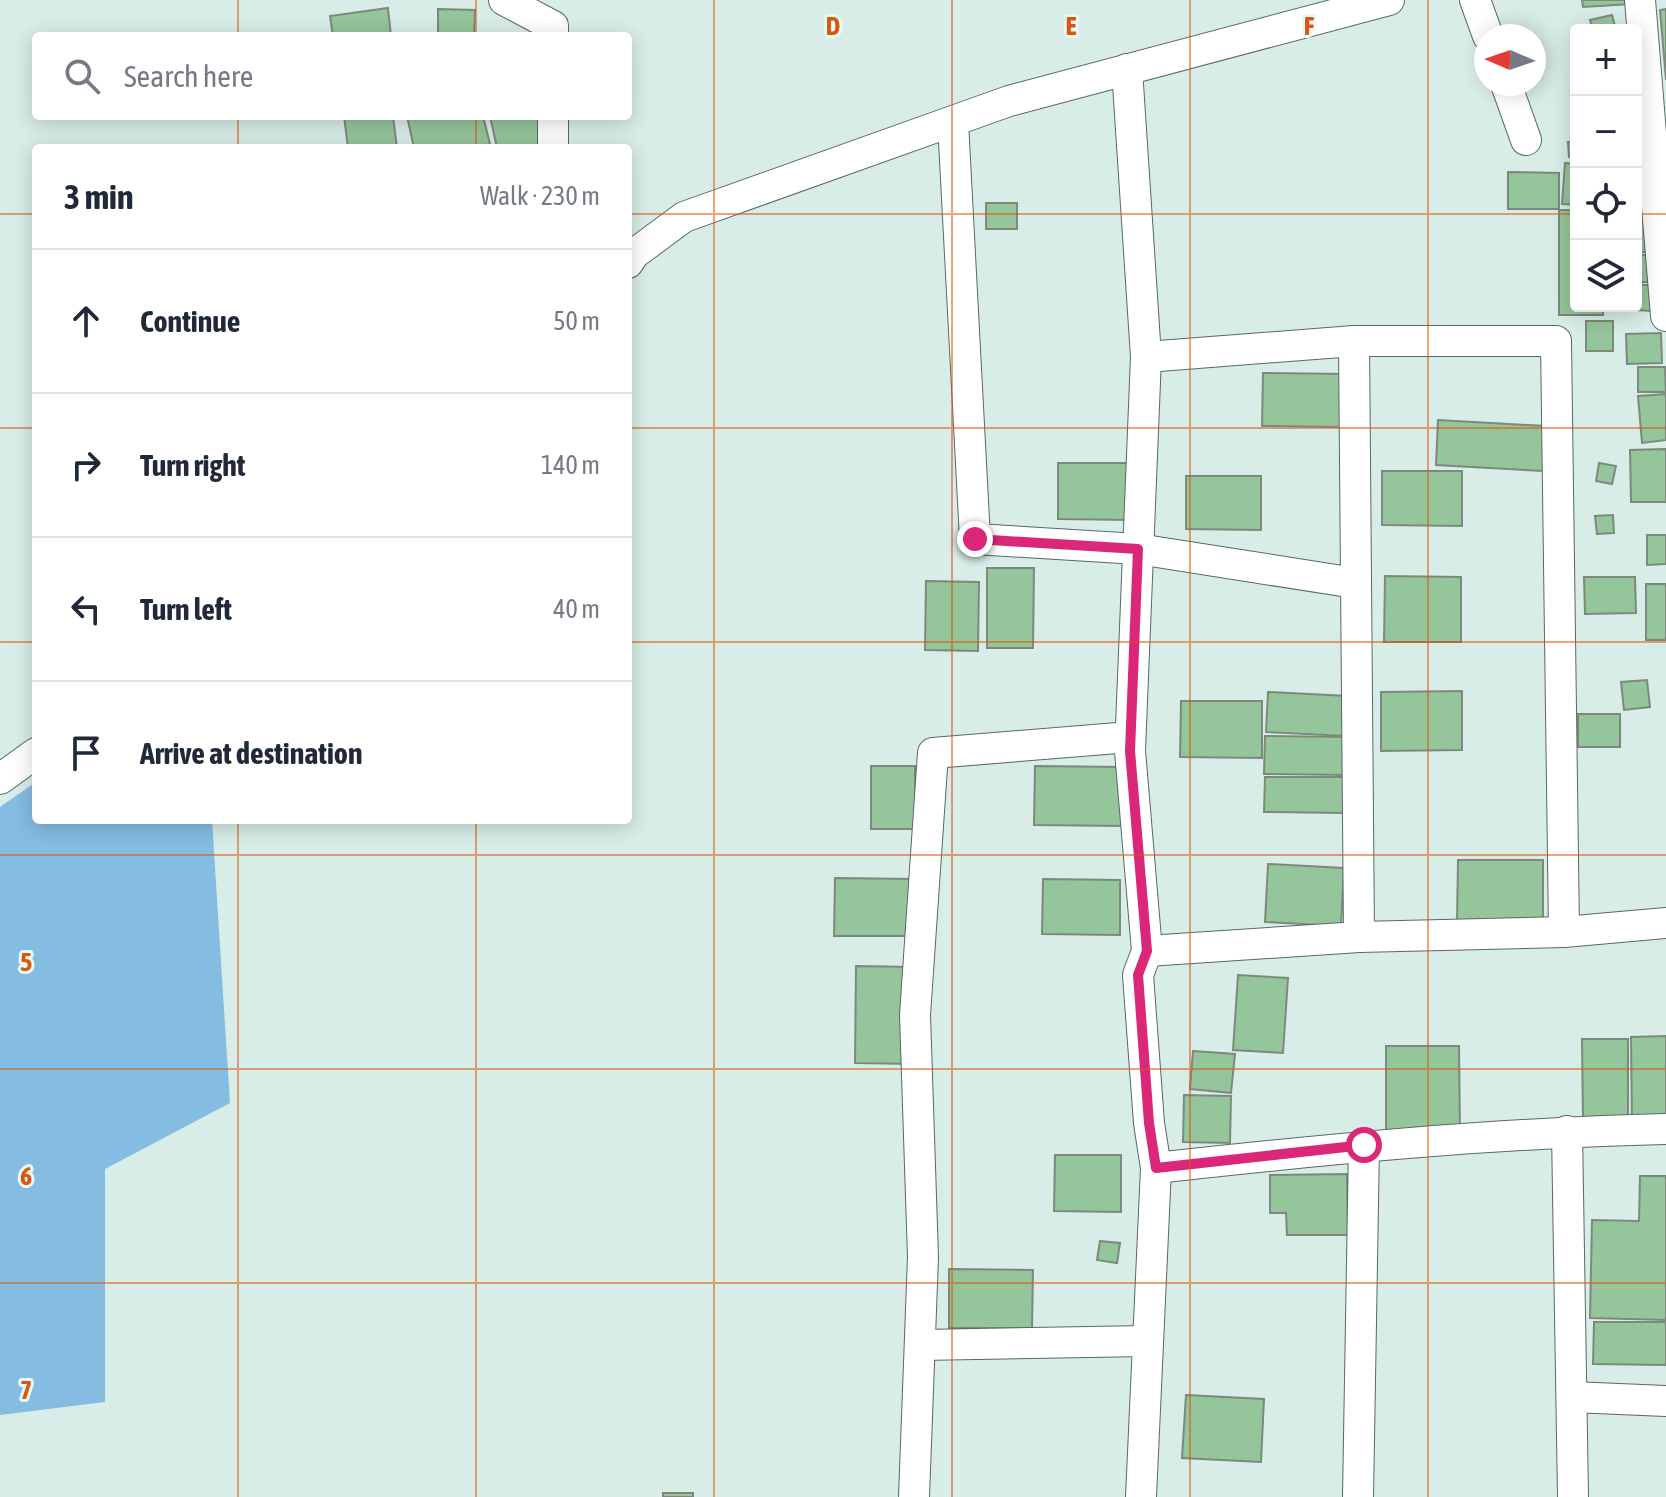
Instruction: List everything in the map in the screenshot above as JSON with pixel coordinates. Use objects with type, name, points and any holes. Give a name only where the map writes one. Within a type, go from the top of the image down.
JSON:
[{"type":"street","points":[[504,0],[553,26],[553,32]]},
{"type":"street","points":[[632,257],[684,217],[1009,101],[1389,0]]},
{"type":"street","points":[[1475,0],[1484,24]]},
{"type":"street","points":[[1640,0],[1666,316]]},
{"type":"street","points":[[1127,69],[1146,357],[1130,737],[1147,951],[1138,975],[1149,1123],[1156,1168],[1141,1497]]},
{"type":"street","points":[[1510,96],[1526,140]]},
{"type":"street","points":[[553,120],[553,144]]},
{"type":"street","points":[[953,122],[975,539],[1138,549],[1355,583]]},
{"type":"street","points":[[1146,357],[1354,341],[1556,341],[1564,932]]},
{"type":"street","points":[[1354,341],[1359,937]]},
{"type":"street","points":[[914,1497],[923,1257],[915,1015],[933,753],[1130,737]]},
{"type":"street","points":[[0,779],[32,756]]},
{"type":"street","points":[[1147,951],[1359,937],[1564,932],[1666,923]]},
{"type":"street","points":[[1156,1168],[1364,1145],[1567,1131],[1666,1129]]},
{"type":"street","points":[[1567,1131],[1573,1497]]},
{"type":"street","points":[[1358,1497],[1364,1145]]},
{"type":"street","points":[[920,1345],[1147,1341]]},
{"type":"street","points":[[1572,1397],[1666,1401]]},
{"type":"water","points":[[32,785],[32,824],[212,824],[230,1103],[105,1169],[105,1402],[0,1415],[0,807]]},
{"type":"building","points":[[1582,0],[1632,0],[1632,4],[1583,7]]},
{"type":"building","points":[[388,8],[391,32],[332,32],[330,16]]},
{"type":"building","points":[[438,9],[475,10],[474,32],[438,32]]},
{"type":"building","points":[[1666,9],[1666,80],[1660,10]]},
{"type":"building","points":[[1612,15],[1614,24],[1591,24],[1590,20]]},
{"type":"building","points":[[344,120],[394,120],[396,144],[348,144]]},
{"type":"building","points":[[408,120],[484,120],[490,144],[413,144]]},
{"type":"building","points":[[491,120],[542,120],[546,144],[496,144]]},
{"type":"building","points":[[1565,163],[1570,163],[1570,205],[1562,204]]},
{"type":"building","points":[[1508,172],[1559,173],[1559,209],[1508,209]]},
{"type":"building","points":[[1650,198],[1651,252],[1642,252],[1642,199]]},
{"type":"building","points":[[986,203],[1017,203],[1017,229],[986,229]]},
{"type":"building","points":[[1559,210],[1570,210],[1570,312],[1603,312],[1603,315],[1559,315]]},
{"type":"building","points":[[1642,255],[1656,255],[1656,282],[1642,282]]},
{"type":"building","points":[[1642,285],[1654,286],[1651,311],[1642,310]]},
{"type":"building","points":[[1586,321],[1613,321],[1613,351],[1586,351]]},
{"type":"building","points":[[1661,333],[1662,363],[1627,364],[1626,334]]},
{"type":"building","points":[[1638,367],[1665,367],[1666,392],[1638,392]]},
{"type":"building","points":[[1263,373],[1345,374],[1344,427],[1262,426]]},
{"type":"building","points":[[1666,394],[1666,440],[1642,443],[1638,396]]},
{"type":"building","points":[[1438,420],[1545,426],[1543,471],[1436,465]]},
{"type":"building","points":[[1666,449],[1666,502],[1631,502],[1630,450]]},
{"type":"building","points":[[1058,463],[1132,463],[1132,520],[1058,519]]},
{"type":"building","points":[[1599,463],[1616,466],[1612,484],[1596,481]]},
{"type":"building","points":[[1382,471],[1462,471],[1462,526],[1382,525]]},
{"type":"building","points":[[1186,476],[1261,476],[1261,530],[1186,529]]},
{"type":"building","points":[[1613,515],[1614,533],[1597,534],[1595,516]]},
{"type":"building","points":[[1647,535],[1666,535],[1666,564],[1647,565]]},
{"type":"building","points":[[987,568],[1034,568],[1033,648],[987,648]]},
{"type":"building","points":[[1385,576],[1461,577],[1461,642],[1384,642]]},
{"type":"building","points":[[1584,577],[1635,577],[1636,613],[1585,614]]},
{"type":"building","points":[[926,581],[979,582],[978,651],[925,650]]},
{"type":"building","points":[[1646,584],[1666,584],[1666,640],[1646,640]]},
{"type":"building","points":[[1647,680],[1650,707],[1624,710],[1621,682]]},
{"type":"building","points":[[1462,691],[1462,750],[1381,751],[1381,692]]},
{"type":"building","points":[[1268,692],[1348,696],[1346,736],[1266,732]]},
{"type":"building","points":[[1181,701],[1262,701],[1262,758],[1180,757]]},
{"type":"building","points":[[1578,714],[1620,714],[1620,747],[1578,747]]},
{"type":"building","points":[[1265,736],[1345,737],[1344,775],[1264,774]]},
{"type":"building","points":[[871,766],[915,766],[915,829],[871,829]]},
{"type":"building","points":[[1035,766],[1123,767],[1122,826],[1034,825]]},
{"type":"building","points":[[1265,777],[1344,777],[1344,813],[1264,812]]},
{"type":"building","points":[[1458,860],[1543,860],[1543,921],[1457,921]]},
{"type":"building","points":[[1268,864],[1344,868],[1341,926],[1265,922]]},
{"type":"building","points":[[835,878],[916,879],[916,936],[834,936]]},
{"type":"building","points":[[1043,879],[1120,880],[1120,935],[1042,934]]},
{"type":"building","points":[[856,966],[914,967],[912,1064],[855,1063]]},
{"type":"building","points":[[1238,975],[1288,978],[1283,1053],[1233,1050]]},
{"type":"building","points":[[1666,1036],[1666,1125],[1632,1125],[1631,1037]]},
{"type":"building","points":[[1582,1039],[1628,1039],[1628,1119],[1583,1119]]},
{"type":"building","points":[[1386,1046],[1459,1046],[1460,1135],[1386,1136]]},
{"type":"building","points":[[1193,1051],[1235,1054],[1231,1093],[1190,1089]]},
{"type":"building","points":[[1184,1095],[1231,1096],[1230,1143],[1183,1142]]},
{"type":"building","points":[[1055,1155],[1121,1155],[1121,1212],[1054,1211]]},
{"type":"building","points":[[1347,1174],[1348,1235],[1287,1235],[1286,1213],[1270,1213],[1270,1175]]},
{"type":"building","points":[[1640,1176],[1666,1176],[1666,1320],[1590,1318],[1592,1220],[1639,1221]]},
{"type":"building","points":[[1100,1241],[1120,1243],[1117,1263],[1097,1260]]},
{"type":"building","points":[[949,1269],[1033,1270],[1032,1328],[949,1328]]},
{"type":"building","points":[[1594,1322],[1666,1322],[1666,1365],[1593,1364]]},
{"type":"building","points":[[1186,1395],[1264,1399],[1261,1462],[1182,1458]]},
{"type":"building","points":[[663,1493],[693,1493],[693,1497],[663,1497]]},
{"type":"route","points":[[975,539],[1138,549],[1130,751],[1147,951],[1138,975],[1149,1123],[1156,1168],[1364,1145]]}]
